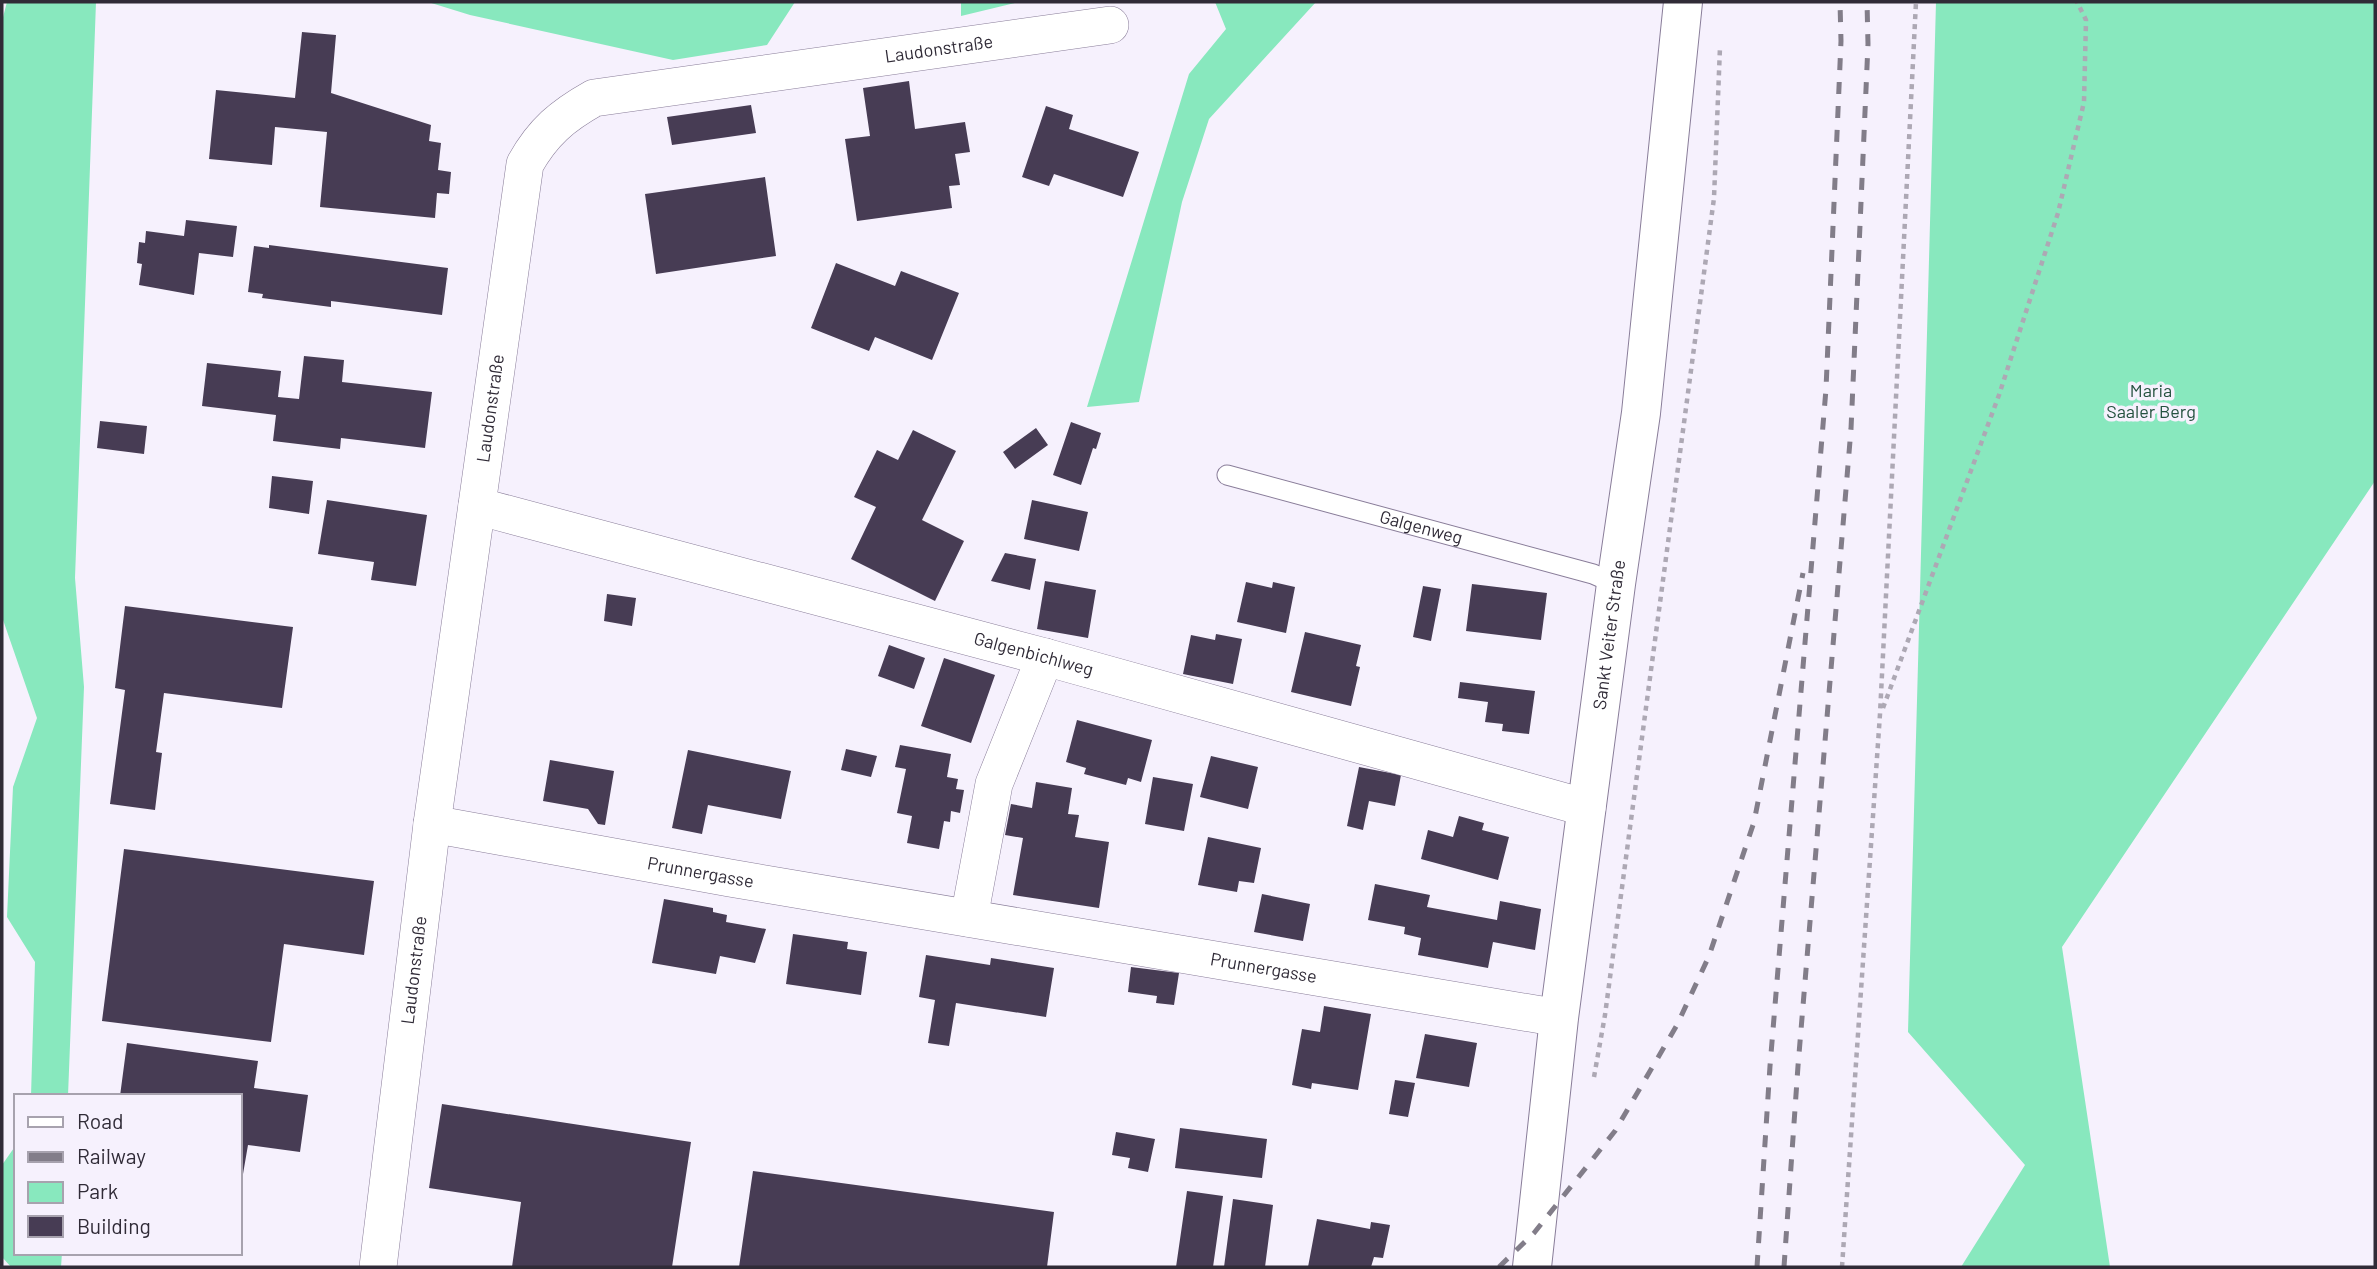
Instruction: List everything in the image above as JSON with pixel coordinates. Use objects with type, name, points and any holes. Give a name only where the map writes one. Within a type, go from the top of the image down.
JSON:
[{"type":"main road","name":"Sankt Veiter Straße","points":[[1532,1267],[1559,1018],[1641,413],[1683,2]]},
{"type":"street","name":"Laudonstraße","points":[[378,1267],[432,824],[525,164],[537,141],[567,114],[594,98],[1110,25]]},
{"type":"street","name":"Galgenbichlweg","points":[[477,506],[1045,657],[1587,808]]},
{"type":"street","points":[[969,918],[995,784],[1045,657]]},
{"type":"street","name":"Prunnergasse","points":[[432,824],[1559,1018]]},
{"type":"lane","name":"Galgenweg","points":[[1227,475],[1593,574],[1616,584]]},
{"type":"path","points":[[1842,1267],[1880,714],[1916,2]]},
{"type":"path","points":[[1880,714],[1999,395],[2058,213],[2084,102],[2085,20],[2077,2]]},
{"type":"path","points":[[1592,1090],[1605,1016],[1714,198],[1720,41]]},
{"type":"green space","points":[[7,2],[96,2],[75,578],[84,687],[68,1094],[31,1094],[35,962],[7,917],[13,787],[37,718],[2,617],[2,21]]},
{"type":"green space","points":[[428,2],[795,2],[767,45],[673,60],[470,15]]},
{"type":"green space","points":[[961,2],[1019,2],[961,16]]},
{"type":"green space","points":[[1215,2],[1316,2],[1209,119],[1182,202],[1139,402],[1087,407],[1189,74],[1226,29]]},
{"type":"green space","name":"Maria Saaler Berg","points":[[1936,2],[2375,2],[2375,481],[2062,947],[2110,1267],[1961,1267],[2025,1165],[1908,1032]]},
{"type":"green space","points":[[14,1148],[14,1255],[62,1255],[61,1267],[11,1267],[2,1257],[2,1165]]},
{"type":"building","points":[[302,32],[336,35],[331,93],[431,125],[429,141],[441,143],[438,170],[451,172],[449,194],[437,193],[435,218],[320,207],[327,132],[275,127],[272,165],[209,159],[216,90],[295,98]]},
{"type":"building","points":[[909,81],[915,129],[965,122],[970,152],[955,154],[960,185],[949,186],[952,208],[857,221],[845,139],[870,136],[863,88]]},
{"type":"building","points":[[751,105],[756,133],[672,145],[667,117]]},
{"type":"building","points":[[1046,106],[1073,115],[1069,129],[1139,152],[1123,197],[1054,174],[1049,186],[1022,177]]},
{"type":"building","points":[[765,177],[776,256],[656,274],[645,194]]},
{"type":"building","points":[[186,220],[237,226],[233,257],[199,253],[194,295],[139,285],[142,264],[137,263],[139,242],[145,243],[146,231],[184,236]]},
{"type":"building","points":[[269,245],[448,268],[442,315],[331,301],[331,307],[262,298],[263,294],[248,292],[254,246],[269,248]]},
{"type":"building","points":[[836,263],[895,286],[901,271],[959,293],[932,360],[875,337],[869,351],[811,328]]},
{"type":"building","points":[[304,356],[344,360],[342,382],[432,392],[425,448],[341,438],[340,449],[273,441],[276,415],[202,406],[207,363],[281,371],[278,397],[299,399]]},
{"type":"building","points":[[100,421],[147,426],[144,454],[97,448]]},
{"type":"building","points":[[1071,422],[1101,433],[1081,485],[1053,475]]},
{"type":"building","points":[[1036,428],[1048,445],[1015,469],[1003,452]]},
{"type":"building","points":[[913,430],[956,451],[922,520],[964,541],[935,601],[851,559],[876,507],[854,497],[877,450],[898,460]]},
{"type":"building","points":[[272,476],[313,481],[309,514],[269,508]]},
{"type":"building","points":[[327,500],[427,515],[416,586],[371,580],[374,562],[318,554]]},
{"type":"building","points":[[1032,500],[1088,512],[1079,551],[1024,539]]},
{"type":"building","points":[[1005,553],[1036,559],[1030,590],[991,581]]},
{"type":"building","points":[[1045,581],[1096,590],[1088,638],[1037,629]]},
{"type":"building","points":[[1246,582],[1272,588],[1273,582],[1295,587],[1286,633],[1237,622]]},
{"type":"building","points":[[1472,584],[1547,593],[1541,640],[1466,631]]},
{"type":"building","points":[[1423,586],[1441,589],[1431,641],[1413,637]]},
{"type":"building","points":[[607,594],[636,598],[632,626],[604,621]]},
{"type":"building","points":[[125,606],[293,627],[282,708],[164,693],[156,752],[162,753],[155,810],[110,804],[125,690],[115,688]]},
{"type":"building","points":[[1305,632],[1361,645],[1356,666],[1360,667],[1351,706],[1291,692]]},
{"type":"building","points":[[1216,634],[1242,639],[1233,684],[1183,674],[1191,635],[1215,640]]},
{"type":"building","points":[[889,645],[925,658],[914,689],[878,676]]},
{"type":"building","points":[[944,658],[995,675],[971,743],[921,726]]},
{"type":"building","points":[[1460,682],[1535,691],[1529,734],[1502,731],[1503,724],[1485,722],[1488,702],[1458,698]]},
{"type":"building","points":[[1077,720],[1152,740],[1141,782],[1128,778],[1126,785],[1084,774],[1086,768],[1066,762]]},
{"type":"building","points":[[900,745],[951,754],[947,777],[958,779],[956,789],[964,790],[960,813],[951,811],[950,822],[944,821],[939,849],[907,843],[912,816],[897,813],[906,769],[895,767]]},
{"type":"building","points":[[846,749],[877,756],[871,777],[841,770]]},
{"type":"building","points":[[688,750],[791,771],[781,819],[708,805],[702,834],[672,828]]},
{"type":"building","points":[[1211,756],[1258,767],[1248,809],[1200,797]]},
{"type":"building","points":[[550,760],[614,771],[605,825],[598,824],[588,809],[543,801]]},
{"type":"building","points":[[1359,767],[1401,775],[1395,806],[1369,801],[1363,830],[1347,826]]},
{"type":"building","points":[[1153,777],[1193,784],[1184,831],[1145,824]]},
{"type":"building","points":[[1036,782],[1072,788],[1068,814],[1079,815],[1075,837],[1109,842],[1099,908],[1013,895],[1023,838],[1005,835],[1011,804],[1032,808]]},
{"type":"building","points":[[1459,816],[1484,823],[1482,830],[1509,837],[1498,880],[1421,859],[1428,830],[1453,837]]},
{"type":"building","points":[[1208,837],[1261,848],[1254,883],[1239,881],[1237,892],[1198,885]]},
{"type":"building","points":[[124,849],[374,881],[364,955],[284,944],[271,1042],[102,1021]]},
{"type":"building","points":[[1375,884],[1430,895],[1427,907],[1497,920],[1500,901],[1541,909],[1535,950],[1493,942],[1488,968],[1418,955],[1421,938],[1404,934],[1405,927],[1368,920]]},
{"type":"building","points":[[1262,894],[1310,904],[1303,941],[1254,932]]},
{"type":"building","points":[[664,899],[713,908],[713,912],[727,915],[726,922],[766,929],[755,963],[720,956],[716,974],[652,963]]},
{"type":"building","points":[[793,934],[848,942],[847,949],[867,952],[861,995],[786,984]]},
{"type":"building","points":[[926,955],[990,965],[991,958],[1054,968],[1046,1017],[956,1003],[949,1046],[928,1043],[935,1000],[919,997]]},
{"type":"building","points":[[1131,967],[1179,973],[1174,1005],[1156,1003],[1157,996],[1128,992]]},
{"type":"building","points":[[1324,1006],[1371,1014],[1358,1090],[1312,1083],[1311,1089],[1292,1085],[1302,1029],[1320,1032]]},
{"type":"building","points":[[1425,1034],[1477,1043],[1469,1087],[1416,1078]]},
{"type":"building","points":[[127,1043],[258,1061],[254,1088],[308,1095],[300,1152],[248,1145],[242,1174],[242,1094],[120,1094]]},
{"type":"building","points":[[1395,1080],[1415,1083],[1408,1117],[1389,1114]]},
{"type":"building","points":[[442,1104],[691,1142],[672,1267],[512,1267],[521,1202],[429,1188]]},
{"type":"building","points":[[1180,1128],[1267,1139],[1262,1178],[1175,1168]]},
{"type":"building","points":[[1116,1132],[1155,1139],[1148,1172],[1128,1168],[1130,1158],[1112,1155]]},
{"type":"building","points":[[753,1171],[1054,1212],[1047,1267],[739,1267]]},
{"type":"building","points":[[1187,1191],[1223,1196],[1213,1267],[1176,1267]]},
{"type":"building","points":[[1233,1199],[1273,1205],[1265,1267],[1224,1267]]},
{"type":"building","points":[[1317,1219],[1370,1229],[1371,1222],[1390,1225],[1383,1258],[1374,1257],[1371,1267],[1308,1267]]},
{"type":"railway","points":[[1757,1267],[1770,1066],[1826,389],[1841,41],[1840,2]]},
{"type":"railway","points":[[1784,1267],[1851,429],[1868,44],[1867,2]]},
{"type":"railway","points":[[1499,1267],[1534,1233],[1615,1131],[1677,1025],[1709,956],[1754,822],[1803,573]]}]
